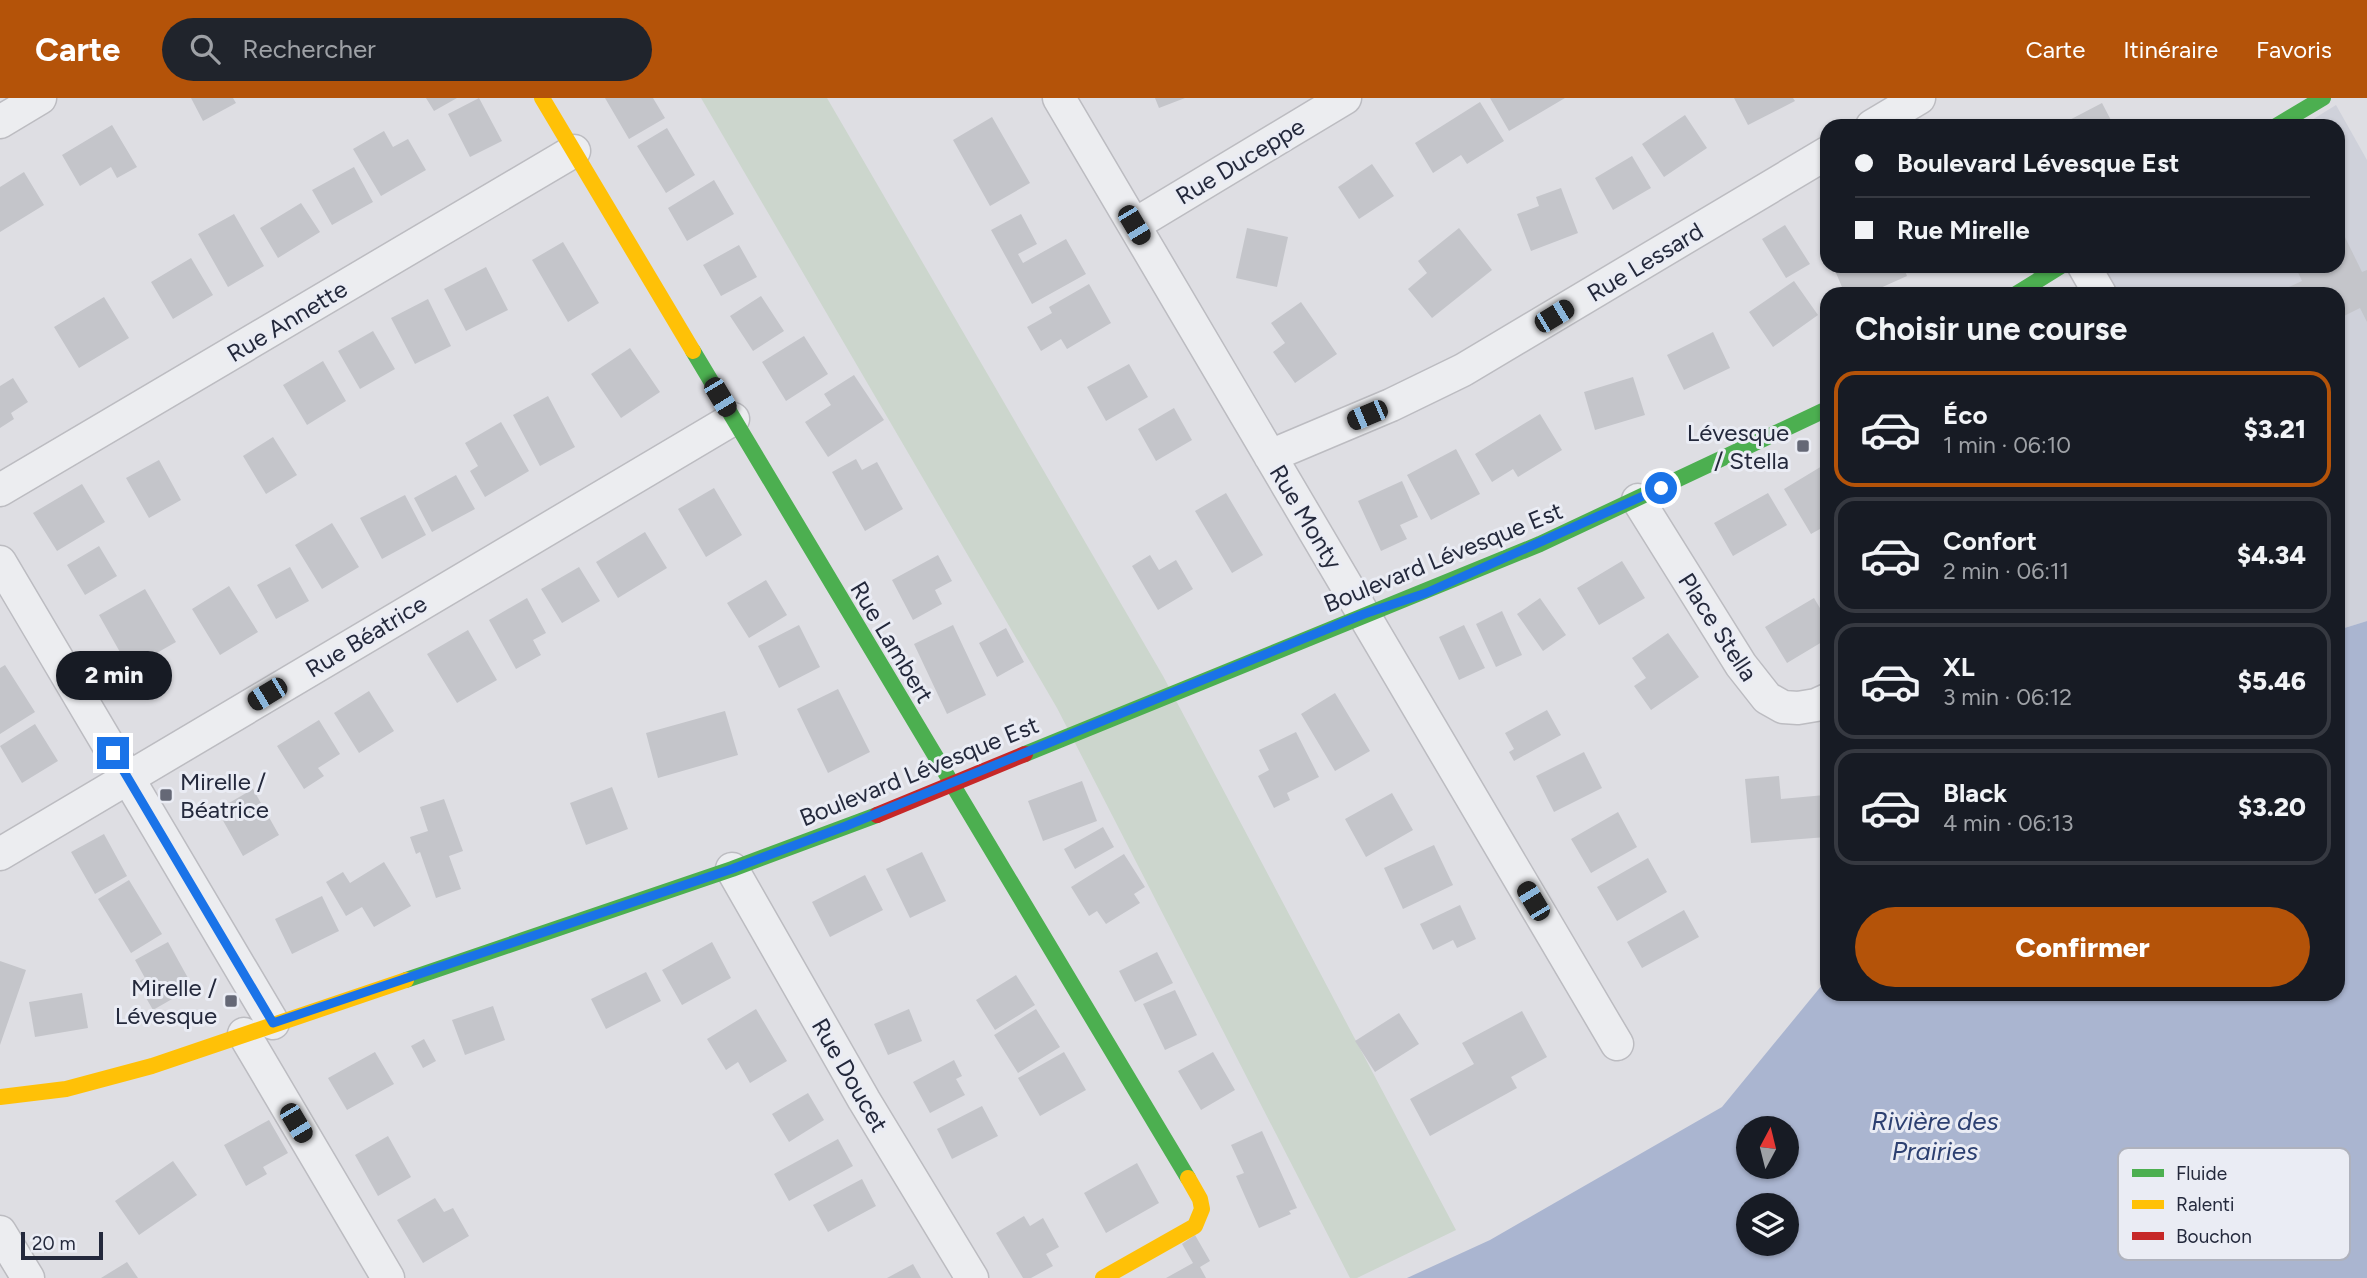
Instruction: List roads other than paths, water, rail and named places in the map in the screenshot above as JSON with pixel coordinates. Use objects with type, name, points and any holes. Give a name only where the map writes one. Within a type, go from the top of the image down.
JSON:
[{"type":"street","points":[[0,122],[40,98]]},
{"type":"street","name":"Rue Lambert","points":[[542,98],[1200,1199],[1202,1209],[1195,1226],[1103,1278]]},
{"type":"street","name":"Rue Monty","points":[[1059,98],[1617,1044]]},
{"type":"street","name":"Rue Duceppe","points":[[1134,225],[1345,98]]},
{"type":"street","points":[[1884,119],[1919,98]]},
{"type":"street","points":[[2288,119],[2323,98]]},
{"type":"street","name":"Rue Annette","points":[[0,490],[574,151]]},
{"type":"street","name":"Rue Lessard","points":[[1270,456],[1391,405],[1463,370],[1820,157]]},
{"type":"street","points":[[2027,287],[2050,273]]},
{"type":"street","name":"Boulevard Lévesque Est","points":[[0,1097],[36,1094],[93,1083],[732,869],[951,785],[1364,614],[1426,593],[1638,500],[1820,412]]},
{"type":"street","name":"Rue Béatrice","points":[[0,854],[733,419]]},
{"type":"street","name":"Place Stella","points":[[1638,500],[1741,665],[1767,698],[1783,707],[1798,708],[1820,703]]},
{"type":"street","points":[[0,562],[273,1023]]},
{"type":"street","name":"Rue Doucet","points":[[732,869],[864,1100],[972,1278]]},
{"type":"street","points":[[244,1034],[388,1278]]},
{"type":"street","points":[[0,1232],[28,1278]]},
{"type":"water","name":"Rivière des Prairies","points":[[2367,621],[2367,1278],[1407,1278],[1490,1240],[1722,1107],[1820,988],[1820,1001],[2345,1001],[2345,628]]},
{"type":"place","name":"Lévesque / Stella","points":[[1803,446]]},
{"type":"place","name":"Mirelle / Béatrice","points":[[166,795]]},
{"type":"place","name":"Mirelle / Lévesque","points":[[231,1001]]}]
